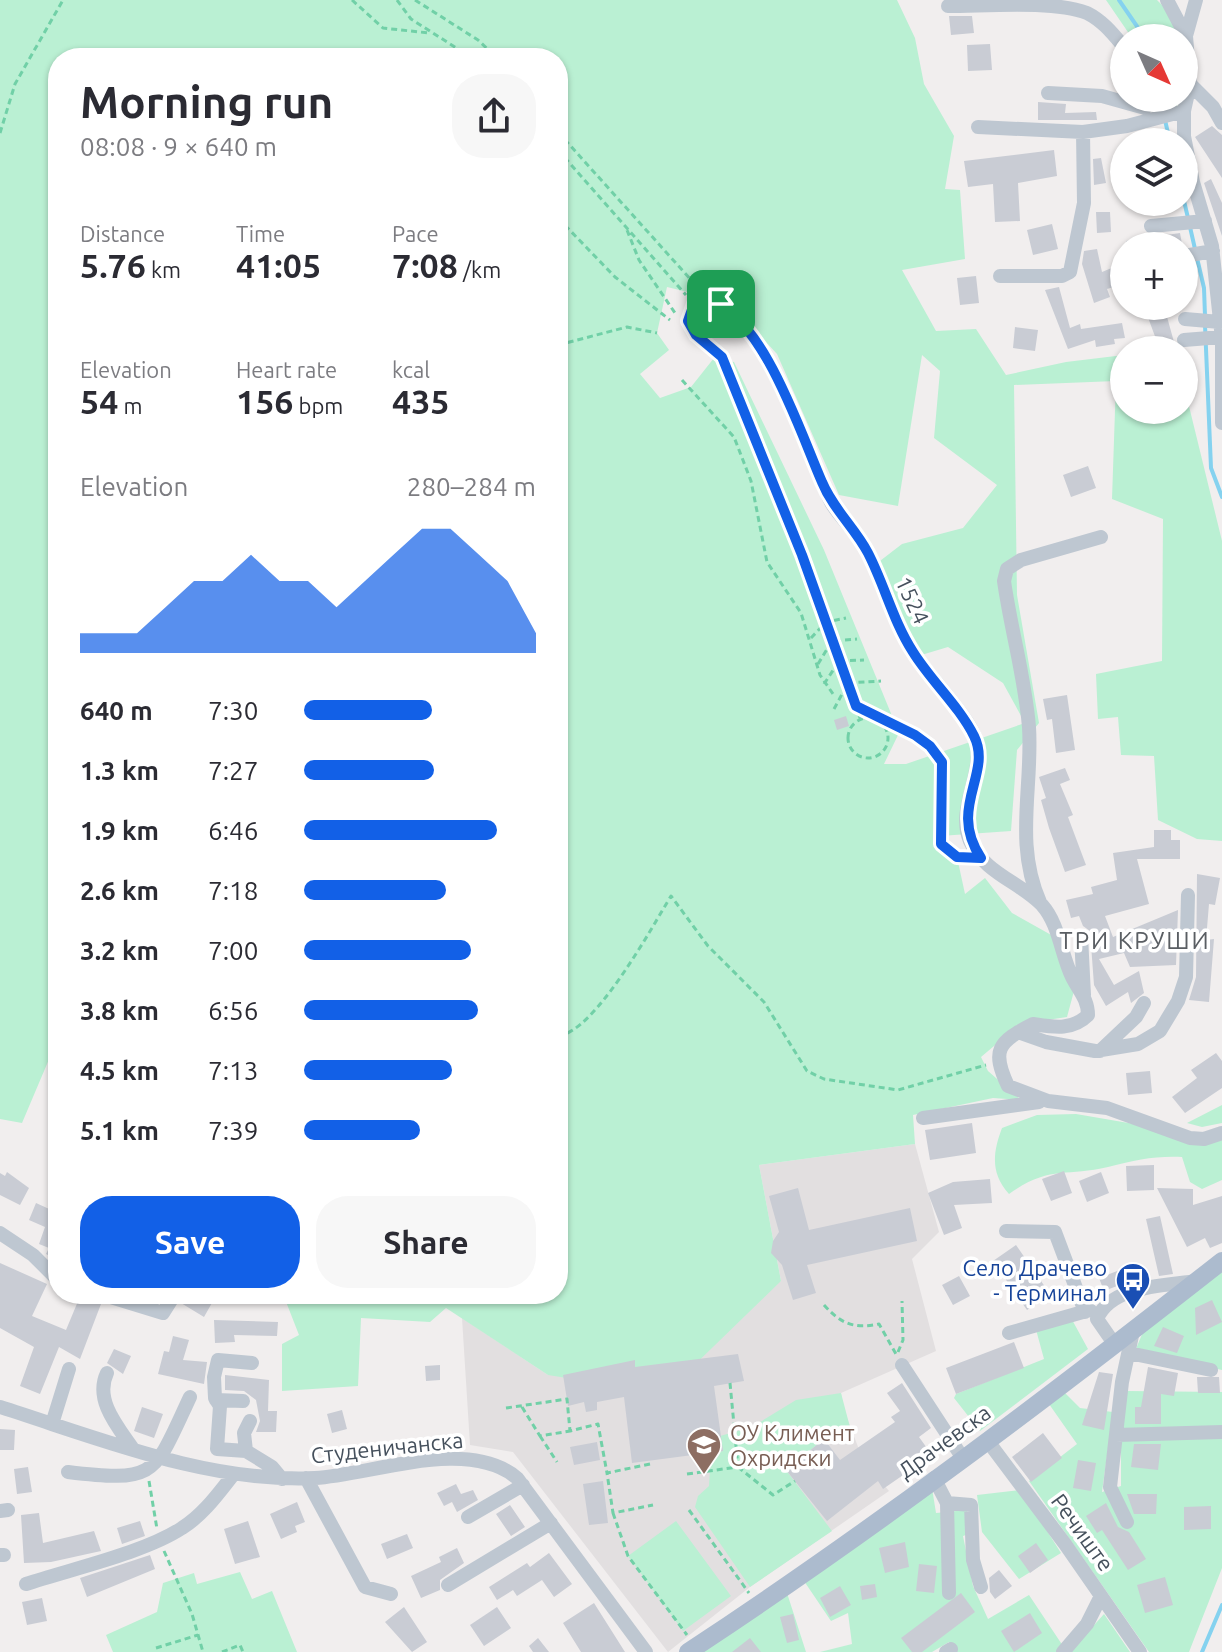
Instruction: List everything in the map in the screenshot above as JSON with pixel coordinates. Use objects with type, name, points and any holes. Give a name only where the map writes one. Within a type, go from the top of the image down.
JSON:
[{"type":"main road","name":"Драчевска","points":[[689,1645],[758,1606],[962,1457],[1122,1349],[1133,1331],[1222,1261]]},
{"type":"street","points":[[1189,24],[1196,0]]},
{"type":"street","points":[[1166,1],[1179,24]]},
{"type":"street","points":[[948,6],[1057,6],[1085,12],[1110,31]]},
{"type":"street","points":[[1198,92],[1213,107],[1222,123]]},
{"type":"street","points":[[1048,93],[1110,98]]},
{"type":"street","points":[[978,127],[1083,132],[1135,112]]},
{"type":"street","points":[[1000,276],[1062,276],[1070,272],[1084,203],[1083,132]]},
{"type":"street","points":[[1193,216],[1195,232]]},
{"type":"street","points":[[1151,226],[1194,222]]},
{"type":"street","points":[[1198,261],[1222,423]]},
{"type":"street","points":[[682,318],[694,304],[710,300]]},
{"type":"street","name":"1524","points":[[710,300],[732,312],[767,360],[833,505],[867,550],[892,616],[914,653],[976,738],[976,772],[967,803],[967,825],[970,841],[981,858]]},
{"type":"street","points":[[1101,537],[1021,560],[1007,569],[1004,581],[1029,725],[1023,827],[1030,881],[1054,925],[1072,978],[1088,1003],[1088,1015],[1075,1025],[1058,1028],[1033,1024],[1018,1032],[998,1052],[998,1063],[1008,1086],[1048,1101],[1107,1108],[1190,1138],[1204,1139],[1222,1133]]},
{"type":"street","points":[[981,858],[1040,903]]},
{"type":"street","points":[[1018,1032],[1046,1042],[1100,1051],[1138,1044],[1160,1031],[1178,1001],[1186,977],[1188,895]]},
{"type":"street","points":[[1081,936],[1084,996]]},
{"type":"street","points":[[1100,1051],[1136,1017],[1144,1003]]},
{"type":"street","points":[[923,1118],[1048,1101]]},
{"type":"street","points":[[1006,1231],[1055,1232],[1085,1312]]},
{"type":"street","points":[[0,1233],[33,1255],[48,1270]]},
{"type":"street","points":[[1197,1281],[1145,1289],[1110,1299],[1097,1319],[1122,1349],[1211,1370]]},
{"type":"street","points":[[134,1304],[163,1313],[169,1304]]},
{"type":"street","points":[[1009,1333],[1102,1307]]},
{"type":"street","points":[[1122,1349],[1110,1487],[1127,1522]]},
{"type":"street","points":[[252,1363],[218,1360],[214,1377],[216,1400],[220,1406],[217,1449],[246,1451],[272,1467],[282,1479]]},
{"type":"street","points":[[899,1360],[962,1457]]},
{"type":"street","points":[[52,1424],[69,1369]]},
{"type":"street","points":[[107,1373],[102,1383],[103,1398],[133,1449]]},
{"type":"street","points":[[68,1472],[127,1476],[149,1471],[162,1457],[190,1397]]},
{"type":"street","points":[[216,1400],[243,1401]]},
{"type":"street","name":"Студеничанска","points":[[0,1407],[133,1449],[233,1475],[306,1478],[451,1458],[491,1462],[506,1469],[523,1485],[646,1652]]},
{"type":"street","points":[[246,1451],[244,1433],[250,1421]]},
{"type":"street","points":[[1116,1435],[1222,1432]]},
{"type":"street","name":"Речиште","points":[[987,1440],[1140,1652]]},
{"type":"street","points":[[26,1584],[159,1539],[182,1528],[210,1504],[233,1475]]},
{"type":"street","points":[[306,1478],[365,1587],[391,1594]]},
{"type":"street","points":[[934,1478],[947,1503],[949,1593]]},
{"type":"street","points":[[468,1517],[523,1485]]},
{"type":"street","points":[[947,1503],[971,1505],[973,1560],[981,1587]]},
{"type":"street","points":[[448,1585],[551,1523]]},
{"type":"street","points":[[1063,1652],[1071,1648],[1101,1596]]},
{"type":"path","points":[[0,133],[15,84],[63,0]]},
{"type":"path","points":[[352,0],[383,28],[432,33]]},
{"type":"path","points":[[397,0],[411,19],[456,48]]},
{"type":"path","points":[[415,0],[486,48]]},
{"type":"path","points":[[568,143],[710,300]]},
{"type":"path","points":[[568,161],[694,304]]},
{"type":"path","points":[[625,227],[639,260],[682,318],[722,357],[826,622],[860,718]]},
{"type":"path","points":[[568,228],[615,277],[670,320]]},
{"type":"path","points":[[568,342],[627,327],[657,333]]},
{"type":"path","points":[[682,380],[734,437],[751,481],[767,562],[801,613],[820,675],[833,694]]},
{"type":"path","points":[[811,638],[826,622],[846,618]]},
{"type":"path","points":[[832,641],[857,639]]},
{"type":"path","points":[[818,664],[832,641]]},
{"type":"path","points":[[840,660],[864,660]]},
{"type":"path","points":[[824,684],[840,660]]},
{"type":"path","points":[[848,683],[881,681]]},
{"type":"path","points":[[834,709],[848,683]]},
{"type":"path","points":[[856,706],[930,746],[942,762],[941,844],[957,857],[981,858]]},
{"type":"path","points":[[860,718],[878,720],[887,731],[886,747],[872,758],[861,757],[849,746],[849,728],[860,718]]},
{"type":"path","points":[[568,1030],[586,1020],[632,959],[671,896],[708,946],[764,1002],[807,1071],[824,1079],[898,1090],[998,1063]]},
{"type":"path","points":[[899,1360],[903,1340],[902,1301]]},
{"type":"path","points":[[824,1305],[849,1325],[860,1328],[879,1324],[899,1360]]},
{"type":"path","points":[[730,1383],[738,1467],[773,1495],[795,1481]]},
{"type":"path","points":[[506,1408],[567,1399],[570,1431]]},
{"type":"path","points":[[521,1406],[557,1462]]},
{"type":"path","points":[[540,1436],[598,1424],[613,1513],[628,1556],[689,1645]]},
{"type":"path","points":[[607,1473],[650,1464]]},
{"type":"path","points":[[687,1474],[738,1467]]},
{"type":"path","points":[[149,1471],[159,1539],[203,1652]]},
{"type":"path","points":[[613,1513],[653,1505]]},
{"type":"path","points":[[689,1510],[758,1606]]},
{"type":"path","points":[[156,1648],[198,1635]]},
{"type":"path","points":[[222,1652],[240,1645],[243,1652]]},
{"type":"shaded area","name":"ОУ Климент Охридски","points":[[915,1144],[939,1232],[912,1259],[936,1351],[841,1393],[844,1410],[863,1460],[889,1491],[750,1587],[668,1652],[513,1452],[470,1445],[462,1318],[548,1375],[781,1281],[759,1165]]},
{"type":"green space","points":[[0,0],[897,0],[915,38],[924,84],[954,136],[945,189],[960,190],[965,259],[902,270],[936,331],[976,329],[1006,375],[1110,357],[1110,381],[1014,385],[1017,595],[1039,723],[1017,750],[1011,831],[940,836],[941,844],[957,857],[965,894],[985,878],[1012,913],[1053,936],[1074,991],[1067,1017],[1020,1024],[981,1057],[988,1071],[1021,1100],[993,1098],[913,1115],[915,1144],[759,1165],[781,1281],[680,1379],[617,1386],[548,1375],[446,1308],[430,1322],[361,1318],[358,1386],[282,1391],[282,1344],[299,1335],[287,1304],[568,1304],[568,48],[48,48],[48,1062],[22,1123],[0,1119]],"holes":[[[667,287],[729,302],[777,354],[839,495],[898,506],[922,355],[940,371],[934,438],[997,485],[963,528],[902,544],[876,564],[918,656],[948,647],[1003,683],[1025,723],[906,764],[884,764],[899,733],[824,550],[734,362],[714,358],[691,387],[660,398],[640,374],[669,350],[657,333]]]},
{"type":"green space","points":[[1106,0],[1157,0],[1174,24],[1122,24]]},
{"type":"green space","points":[[1115,424],[1193,424],[1222,541],[1222,841],[1197,839],[1158,820],[1154,756],[1121,755],[1118,717],[1098,719],[1096,674],[1162,661],[1163,519],[1112,499]]},
{"type":"green space","points":[[1222,1105],[1222,1123],[1202,1127],[1187,1123]]},
{"type":"green space","points":[[1076,1114],[1222,1139],[1222,1180],[1202,1189],[1190,1182],[1182,1157],[1162,1157],[1047,1175],[1009,1194],[999,1178],[995,1162],[1002,1128],[1037,1115]]},
{"type":"green space","points":[[1222,1271],[1222,1370],[1135,1351],[1143,1332]]},
{"type":"green space","points":[[1070,1316],[1088,1349],[980,1431],[954,1398],[956,1394],[1044,1359],[1035,1326]]},
{"type":"green space","points":[[1127,1391],[1222,1392],[1222,1568],[1189,1652],[1149,1652],[1029,1481],[1077,1444],[1049,1404],[1064,1392],[1080,1408],[1113,1412],[1102,1492],[1121,1486],[1121,1434]]},
{"type":"green space","points":[[841,1393],[851,1431],[824,1439],[786,1470],[832,1531],[750,1587],[695,1507],[698,1496],[709,1486],[711,1453],[723,1451],[720,1436],[752,1427],[796,1400]]},
{"type":"green space","points":[[932,1488],[936,1513],[967,1510],[969,1534],[963,1536],[973,1586],[988,1619],[1029,1595],[1067,1652],[951,1652],[949,1642],[932,1652],[820,1652],[852,1644],[848,1613],[831,1621],[804,1581]]},
{"type":"green space","points":[[1021,1490],[1061,1553],[1019,1579],[982,1532],[977,1495]]},
{"type":"green space","points":[[676,1521],[731,1596],[683,1631],[628,1556]]},
{"type":"green space","points":[[240,1572],[252,1599],[272,1591],[297,1652],[113,1652],[106,1635],[157,1612],[163,1583],[194,1573],[197,1584]]},
{"type":"green space","points":[[787,1593],[806,1652],[701,1652]]},
{"type":"green space","points":[[1104,1614],[1130,1652],[1070,1652]]},
{"type":"building","points":[[949,16],[972,16],[974,33],[951,35]]},
{"type":"building","points":[[990,44],[992,70],[968,71],[967,45]]},
{"type":"building","points":[[1038,102],[1066,104],[1065,113],[1096,112],[1097,120],[1038,120]]},
{"type":"building","points":[[1212,126],[1222,135],[1222,178],[1198,142],[1198,135]]},
{"type":"building","points":[[1054,150],[1057,176],[1018,183],[1020,221],[995,222],[993,184],[968,187],[964,161]]},
{"type":"building","points":[[1101,158],[1106,183],[1094,185],[1093,159]]},
{"type":"building","points":[[1211,179],[1222,203],[1222,236],[1204,183]]},
{"type":"building","points":[[1096,212],[1110,212],[1111,232],[1097,233]]},
{"type":"building","points":[[1052,224],[1058,249],[1033,255],[1027,230]]},
{"type":"building","points":[[1097,249],[1102,272],[1110,269],[1110,288],[1107,289],[1110,297],[1094,303],[1082,264],[1084,251]]},
{"type":"building","points":[[976,276],[979,303],[960,305],[957,278]]},
{"type":"building","points":[[1059,287],[1070,328],[1080,324],[1081,329],[1122,323],[1125,336],[1110,336],[1110,345],[1096,347],[1095,340],[1068,349],[1045,290]]},
{"type":"building","points":[[1149,320],[1168,320],[1172,336],[1155,336]]},
{"type":"building","points":[[1015,327],[1038,330],[1035,351],[1013,348]]},
{"type":"building","points":[[1088,466],[1096,488],[1071,497],[1063,475]]},
{"type":"building","points":[[1067,695],[1075,750],[1056,753],[1052,719],[1047,720],[1043,699]]},
{"type":"building","points":[[846,716],[849,726],[837,730],[834,720]]},
{"type":"building","points":[[1065,768],[1070,780],[1060,784],[1073,815],[1068,817],[1086,865],[1065,872],[1041,800],[1046,798],[1039,777]]},
{"type":"building","points":[[1154,830],[1171,830],[1171,840],[1180,840],[1180,859],[1137,859],[1149,904],[1105,916],[1113,937],[1178,910],[1176,965],[1130,967],[1124,953],[1099,959],[1114,985],[1139,971],[1144,993],[1131,1003],[1128,992],[1106,1006],[1094,985],[1090,931],[1083,926],[1079,916],[1071,918],[1066,900],[1093,894],[1091,887],[1117,880],[1113,853],[1154,847]]},
{"type":"building","points":[[1197,874],[1220,878],[1215,905],[1209,904],[1206,940],[1214,939],[1209,1002],[1189,1000],[1196,977]]},
{"type":"building","points":[[1216,1053],[1222,1061],[1222,1088],[1185,1113],[1172,1097],[1197,1078],[1191,1070]]},
{"type":"building","points":[[1150,1071],[1152,1093],[1128,1095],[1126,1073]]},
{"type":"building","points":[[972,1123],[976,1153],[930,1160],[925,1130]]},
{"type":"building","points":[[1154,1165],[1154,1190],[1127,1191],[1126,1166]]},
{"type":"building","points":[[1064,1171],[1072,1193],[1051,1201],[1042,1179]]},
{"type":"building","points":[[7,1172],[29,1188],[20,1205],[0,1195],[0,1173],[5,1176]]},
{"type":"building","points":[[1101,1172],[1109,1193],[1087,1202],[1079,1181]]},
{"type":"building","points":[[990,1179],[992,1203],[954,1205],[962,1228],[944,1235],[928,1193],[953,1182]]},
{"type":"building","points":[[798,1188],[809,1230],[910,1208],[917,1241],[807,1265],[816,1293],[793,1300],[782,1265],[771,1253],[773,1241],[779,1232],[769,1196]]},
{"type":"building","points":[[1157,1188],[1193,1189],[1193,1205],[1222,1196],[1222,1243],[1210,1248],[1205,1238],[1187,1247]]},
{"type":"building","points":[[36,1203],[48,1208],[48,1248],[39,1244],[45,1227],[29,1220]]},
{"type":"building","points":[[1160,1216],[1173,1274],[1159,1276],[1146,1219]]},
{"type":"building","points":[[1016,1245],[1050,1294],[1027,1310],[993,1261]]},
{"type":"building","points":[[0,1263],[47,1284],[32,1316],[66,1330],[77,1304],[101,1304],[80,1359],[59,1347],[40,1394],[20,1386],[34,1347],[0,1328]]},
{"type":"building","points":[[1125,1268],[1130,1281],[1104,1291],[1099,1278]]},
{"type":"building","points":[[959,1276],[970,1296],[953,1305],[942,1285]]},
{"type":"building","points":[[1212,1300],[1222,1322],[1196,1335],[1195,1308]]},
{"type":"building","points":[[183,1304],[211,1304],[204,1317]]},
{"type":"building","points":[[214,1320],[278,1322],[277,1336],[234,1335],[235,1342],[215,1343]]},
{"type":"building","points":[[1163,1327],[1184,1336],[1177,1353],[1154,1346]]},
{"type":"building","points":[[173,1336],[189,1340],[183,1360],[207,1362],[204,1384],[158,1374],[164,1351],[169,1352]]},
{"type":"building","points":[[1014,1342],[1024,1368],[956,1394],[946,1368]]},
{"type":"building","points":[[114,1349],[131,1356],[123,1374],[107,1363]]},
{"type":"building","points":[[738,1354],[744,1381],[714,1386],[723,1451],[632,1463],[624,1397],[597,1402],[597,1410],[586,1412],[584,1402],[568,1406],[563,1375],[635,1360],[635,1367]]},
{"type":"building","points":[[440,1365],[440,1380],[426,1381],[425,1366]]},
{"type":"building","points":[[1148,1367],[1178,1373],[1174,1396],[1161,1394],[1161,1424],[1135,1424],[1135,1407],[1141,1407]]},
{"type":"building","points":[[1099,1372],[1113,1374],[1104,1430],[1082,1425]]},
{"type":"building","points":[[225,1375],[269,1380],[268,1411],[277,1411],[276,1432],[256,1432],[260,1421],[256,1400],[244,1391],[225,1390]]},
{"type":"building","points":[[1197,1377],[1219,1377],[1220,1393],[1198,1393]]},
{"type":"building","points":[[902,1383],[931,1428],[919,1437],[932,1455],[883,1489],[878,1481],[827,1521],[786,1470],[824,1439],[840,1460],[895,1422],[891,1417],[900,1411],[887,1393]]},
{"type":"building","points":[[142,1407],[163,1414],[154,1438],[134,1431]]},
{"type":"building","points":[[342,1410],[347,1429],[332,1433],[327,1414]]},
{"type":"building","points":[[0,1429],[15,1430],[14,1450],[0,1450]]},
{"type":"building","points":[[1043,1433],[1062,1458],[1031,1482],[1012,1457]]},
{"type":"building","points":[[597,1442],[600,1460],[574,1465],[570,1447]]},
{"type":"building","points":[[1134,1444],[1161,1444],[1158,1470],[1131,1467]]},
{"type":"building","points":[[1078,1460],[1096,1463],[1091,1491],[1073,1488]]},
{"type":"building","points":[[28,1467],[32,1492],[17,1494],[14,1469]]},
{"type":"building","points":[[603,1481],[608,1523],[589,1525],[583,1484]]},
{"type":"building","points":[[456,1484],[461,1494],[473,1490],[478,1500],[457,1512],[452,1502],[444,1506],[437,1493]]},
{"type":"building","points":[[1127,1494],[1157,1494],[1156,1514],[1134,1514]]},
{"type":"building","points":[[297,1502],[305,1522],[295,1526],[297,1532],[281,1539],[270,1514]]},
{"type":"building","points":[[1106,1503],[1118,1527],[1129,1532],[1146,1559],[1128,1570],[1102,1530],[1097,1533],[1086,1516]]},
{"type":"building","points":[[510,1505],[525,1527],[511,1536],[496,1514]]},
{"type":"building","points":[[1211,1506],[1211,1529],[1184,1530],[1184,1507]]},
{"type":"building","points":[[39,1513],[43,1543],[94,1531],[101,1551],[51,1562],[24,1563],[21,1515]]},
{"type":"building","points":[[140,1521],[145,1536],[122,1544],[117,1528]]},
{"type":"building","points":[[248,1521],[260,1557],[235,1564],[224,1529]]},
{"type":"building","points":[[407,1534],[413,1548],[387,1559],[381,1544]]},
{"type":"building","points":[[905,1542],[909,1567],[885,1573],[879,1548]]},
{"type":"building","points":[[1036,1543],[1048,1560],[1030,1573],[1018,1556]]},
{"type":"building","points":[[457,1548],[464,1563],[440,1580],[440,1590],[421,1598],[411,1576],[441,1562],[439,1557]]},
{"type":"building","points":[[549,1553],[572,1584],[554,1597],[542,1580],[517,1596],[513,1590],[497,1600],[489,1587],[527,1563],[530,1567]]},
{"type":"building","points":[[150,1555],[155,1569],[87,1597],[80,1578]]},
{"type":"building","points":[[919,1564],[937,1566],[934,1593],[916,1591]]},
{"type":"building","points":[[999,1570],[1012,1586],[995,1599],[990,1592],[989,1578]]},
{"type":"building","points":[[1165,1577],[1173,1605],[1145,1613],[1137,1585]]},
{"type":"building","points":[[875,1584],[877,1597],[862,1600],[860,1586]]},
{"type":"building","points":[[840,1586],[851,1605],[830,1617],[820,1598]]},
{"type":"building","points":[[961,1593],[975,1612],[922,1652],[912,1652],[901,1638]]},
{"type":"building","points":[[42,1598],[47,1621],[27,1625],[22,1602]]},
{"type":"building","points":[[594,1603],[625,1652],[581,1652],[563,1623]]},
{"type":"building","points":[[404,1607],[427,1642],[412,1652],[385,1622]]},
{"type":"building","points":[[497,1607],[511,1628],[484,1646],[470,1625]]},
{"type":"building","points":[[1030,1613],[1042,1633],[1014,1652],[1001,1631]]},
{"type":"building","points":[[793,1614],[799,1640],[787,1643],[780,1617]]},
{"type":"building","points":[[538,1638],[549,1652],[533,1652],[529,1646]]},
{"type":"building","points":[[750,1638],[761,1652],[732,1652]]},
{"type":"waterway","points":[[1119,0],[1135,24]]},
{"type":"waterway","points":[[1165,120],[1167,128]]},
{"type":"waterway","points":[[1190,227],[1191,232]]},
{"type":"waterway","points":[[1198,262],[1204,288],[1205,316]]},
{"type":"waterway","points":[[1205,325],[1211,468],[1222,497]]},
{"type":"waterway","points":[[1202,1652],[1222,1605]]},
{"type":"place","name":"Село Драчево - Терминал","points":[[1133,1311]]},
{"type":"place","name":"ОУ Климент Охридски","points":[[704,1476]]},
{"type":"district","name":"ТРИ КРУШИ","points":[[1135,940]]},
{"type":"route","points":[[710,300],[721,304],[732,312],[767,360],[833,505],[867,550],[892,616],[914,653],[976,738],[978,757],[967,803],[967,825],[970,841],[981,858],[957,857],[941,844],[938,829],[942,762],[930,746],[915,735],[856,706],[802,555],[722,357],[696,335],[688,321],[694,304],[710,300]]}]
